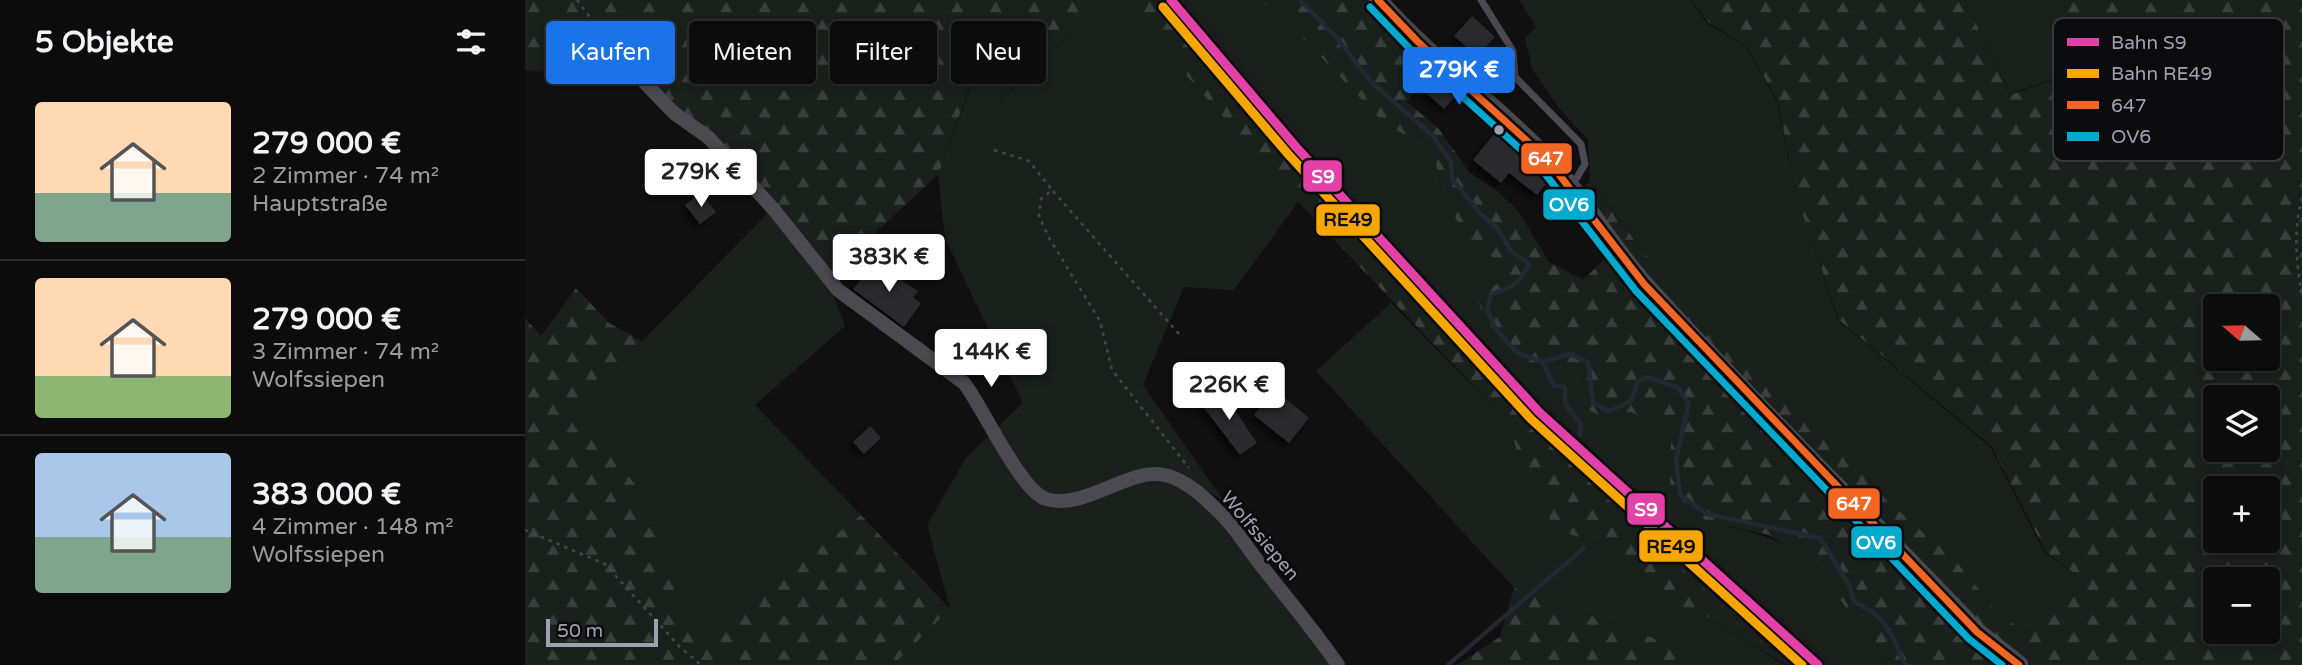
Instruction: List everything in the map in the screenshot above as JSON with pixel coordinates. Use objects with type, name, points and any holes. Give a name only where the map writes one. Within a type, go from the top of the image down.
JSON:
[{"type":"main road","points":[[1378,0],[1410,37],[1545,156],[1572,186],[1641,281],[1749,398],[1977,632],[2019,665]]},
{"type":"street","name":"Wolfssiepen","points":[[646,84],[674,113],[709,138],[775,211],[838,290],[964,383],[978,400],[1030,489],[1047,499],[1069,499],[1156,474],[1183,482],[1218,511],[1338,665]]},
{"type":"lane","points":[[1481,0],[1514,51],[1515,77],[1581,144],[1585,164],[1572,186]]},
{"type":"path","points":[[577,0],[592,21]]},
{"type":"path","points":[[994,150],[1029,161],[1179,334]]},
{"type":"path","points":[[1052,190],[1041,199],[1039,216],[1048,236],[1100,321],[1112,370],[1190,468]]},
{"type":"path","points":[[2302,198],[2296,219],[2297,267],[2302,295]]},
{"type":"path","points":[[525,530],[605,564],[679,646],[701,665]]},
{"type":"shaded area","points":[[1152,0],[1187,0],[1331,171],[1515,376],[1620,477],[1834,665],[1786,665],[1601,495],[1496,389],[1308,186]]},
{"type":"green space","points":[[525,0],[1103,0],[1046,55],[1046,21],[951,21],[951,84],[971,84],[938,175],[878,230],[830,287],[769,212],[653,84],[675,84],[675,21],[546,21],[546,68],[541,72],[525,70]]},
{"type":"green space","points":[[1103,0],[1120,0],[1298,202],[1234,290],[1184,287],[1143,385],[1223,500],[1207,491],[1210,511],[1331,665],[893,665],[950,609],[927,525],[966,458],[1023,403],[945,238],[938,175],[972,84],[980,84],[999,102],[1017,84],[1046,84],[1046,56]]},
{"type":"green space","points":[[1120,0],[1152,0],[1321,197],[1495,388],[1602,494],[1786,665],[1711,618],[1666,600],[1599,544],[1555,529],[1523,470],[1508,422],[1298,202]]},
{"type":"green space","points":[[1187,0],[1259,0],[1277,11],[1384,123],[1433,151],[1441,188],[1493,257],[1506,279],[1530,367],[1569,362],[1581,370],[1583,407],[1600,416],[1631,412],[1671,433],[1709,522],[1753,533],[1807,557],[1826,574],[1847,606],[1865,618],[1886,665],[1834,665],[1620,477],[1515,376],[1331,171]]},
{"type":"green space","points":[[1259,0],[1389,0],[1443,57],[1407,102],[1439,129],[1470,173],[1496,190],[1518,211],[1549,262],[1583,280],[1609,255],[1571,195],[1590,182],[1669,285],[1901,513],[1955,560],[2003,619],[2029,631],[2078,576],[2046,552],[1991,446],[1839,320],[1796,195],[1778,102],[1747,47],[1708,22],[1691,0],[1965,0],[2010,95],[2053,80],[2053,161],[2284,161],[2284,18],[2056,18],[2048,0],[2302,0],[2302,665],[1886,665],[1865,618],[1846,608],[1820,567],[1769,535],[1709,522],[1670,499],[1671,433],[1631,412],[1600,416],[1583,407],[1581,370],[1569,362],[1531,367],[1493,337],[1477,299],[1505,278],[1493,257],[1471,249],[1441,188],[1433,151],[1384,123],[1277,11]]},
{"type":"green space","points":[[1519,0],[1690,0],[1707,23],[1746,47],[1777,102],[1796,194],[1838,320],[1990,447],[2045,553],[2078,576],[2029,631],[2003,619],[1955,560],[1901,513],[1669,285],[1590,181],[1588,140],[1559,108],[1532,69],[1525,38],[1536,27]]},
{"type":"green space","points":[[1965,0],[2048,0],[2057,18],[2053,18],[2053,79],[2010,94]]},
{"type":"green space","points":[[979,84],[1017,84],[998,102]]},
{"type":"green space","points":[[769,212],[830,287],[845,326],[755,405],[861,515],[696,644],[639,489],[570,406],[642,341]]},
{"type":"green space","points":[[576,288],[609,323],[642,341],[571,407],[639,489],[696,643],[861,515],[950,609],[893,665],[525,665],[525,318],[541,336]]},
{"type":"green space","points":[[1391,303],[1508,422],[1523,470],[1555,529],[1599,544],[1666,599],[1711,618],[1784,665],[1700,665],[1667,643],[1514,588],[1316,371]]},
{"type":"green space","points":[[1514,588],[1667,643],[1700,665],[1457,665],[1500,637]]},
{"type":"building","points":[[1472,16],[1495,37],[1477,56],[1454,36]]},
{"type":"building","points":[[1439,78],[1457,94],[1444,109],[1426,93]]},
{"type":"building","points":[[1494,134],[1523,158],[1527,157],[1549,180],[1537,195],[1509,173],[1501,183],[1473,160]]},
{"type":"building","points":[[701,193],[716,212],[700,224],[685,205]]},
{"type":"building","points":[[891,266],[902,275],[899,279],[918,291],[913,298],[921,303],[904,327],[853,289],[871,267],[883,276]]},
{"type":"building","points":[[1274,389],[1309,418],[1289,443],[1254,415]]},
{"type":"building","points":[[1221,390],[1257,443],[1240,455],[1201,404]]},
{"type":"building","points":[[870,426],[881,438],[864,454],[853,442]]},
{"type":"waterway","points":[[1300,0],[1336,37],[1372,83],[1431,134],[1451,162],[1452,179],[1481,214],[1497,228],[1511,251],[1529,264],[1514,284],[1491,294],[1487,309],[1495,328],[1517,353],[1543,362],[1569,354],[1588,362],[1593,403],[1609,411],[1631,401],[1637,383],[1646,377],[1677,387],[1689,404],[1676,459],[1680,495],[1707,514],[1820,538],[1850,587],[1854,602],[1873,612],[1886,626],[1907,665]]},
{"type":"waterway","points":[[1543,362],[1553,385],[1565,387],[1565,404],[1581,424],[1580,435]]},
{"type":"waterway","points":[[1448,665],[1584,548]]},
{"type":"rail line","name":"S9","points":[[1171,0],[1296,147],[1539,412],[1818,665]]},
{"type":"rail line","name":"RE49","points":[[1163,7],[1288,154],[1531,419],[1802,665]]},
{"type":"transit line","name":"647","points":[[1378,0],[1418,42],[1547,159],[1644,284],[1977,632],[2019,665]]},
{"type":"transit line","name":"OV6","points":[[1370,7],[1411,50],[1539,166],[1636,291],[1969,639],[2002,665]]}]
